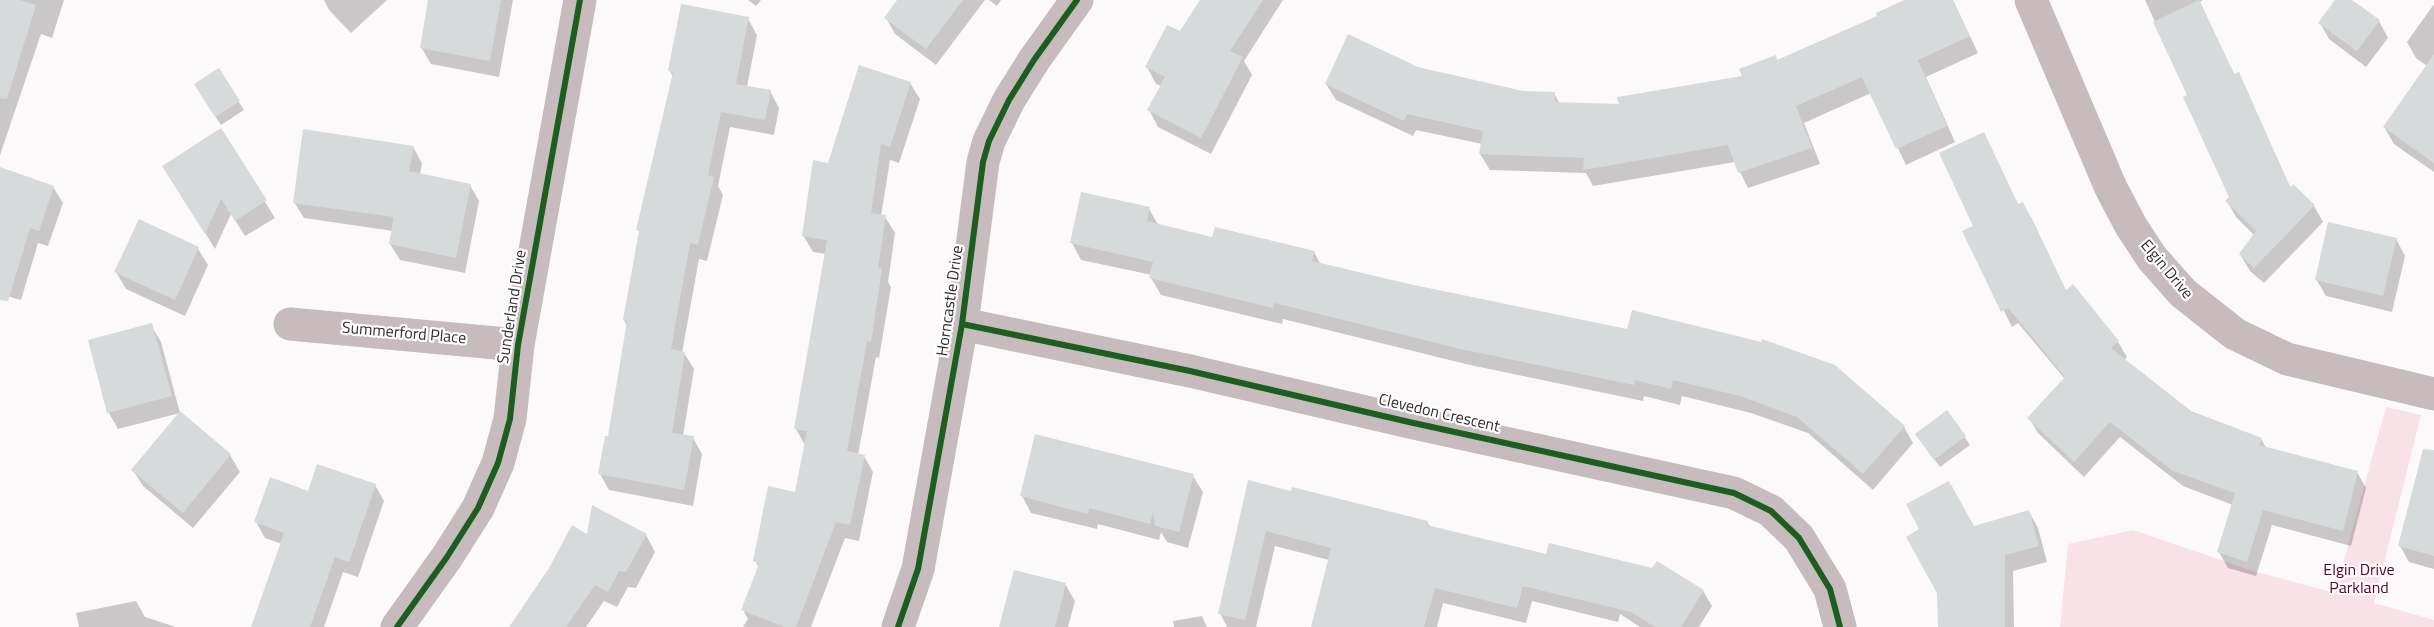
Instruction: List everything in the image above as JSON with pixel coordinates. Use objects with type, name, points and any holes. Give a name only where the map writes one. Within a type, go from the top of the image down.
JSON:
[{"type":"street","name":"Sunderland Drive","points":[[397,627],[447,557],[478,508],[498,464],[510,419],[518,345],[580,0]]},
{"type":"street","name":"Horncastle Drive","points":[[898,627],[918,569],[962,324],[983,162],[999,118],[1022,78],[1077,0]]},
{"type":"street","name":"Elgin Drive","points":[[2031,0],[2111,188],[2131,226],[2152,258],[2183,293],[2235,334],[2287,358],[2434,394]]},
{"type":"street","name":"Summerford Place","points":[[290,324],[518,345]]},
{"type":"street","name":"Clevedon Crescent","points":[[962,324],[1190,371],[1734,493],[1771,511],[1799,538],[1830,589],[1840,627]]},
{"type":"green space","name":"Elgin Drive Parkland","points":[[2386,407],[2421,415],[2374,603],[2434,620],[2434,627],[2060,627],[2068,544],[2133,530],[2253,571],[2335,593]]},
{"type":"building","points":[[0,0],[19,0],[36,5],[7,99],[0,98]]},
{"type":"building","points":[[428,0],[501,0],[490,61],[420,48]]},
{"type":"building","points":[[897,0],[963,0],[926,49],[884,18]]},
{"type":"building","points":[[1200,0],[1263,0],[1230,51],[1243,57],[1201,138],[1147,110],[1165,77],[1145,67],[1167,25],[1180,31]]},
{"type":"building","points":[[1904,0],[1953,0],[1970,36],[1918,60],[1947,126],[1896,149],[1862,77],[1796,106],[1812,148],[1738,173],[1728,145],[1583,170],[1584,158],[1479,154],[1483,131],[1407,114],[1404,121],[1325,84],[1348,34],[1418,67],[1523,91],[1555,92],[1555,102],[1619,104],[1617,97],[1742,76],[1739,69],[1776,55],[1777,60],[1877,16],[1876,13]]},
{"type":"building","points":[[2199,0],[2234,74],[2239,72],[2290,188],[2293,184],[2315,205],[2254,268],[2239,254],[2256,231],[2225,201],[2229,197],[2183,97],[2187,95],[2153,22]]},
{"type":"building","points":[[2335,0],[2352,0],[2380,20],[2357,51],[2318,23]]},
{"type":"building","points":[[681,4],[749,17],[736,84],[771,90],[765,120],[721,112],[708,175],[714,177],[698,245],[690,243],[671,349],[685,352],[672,433],[694,436],[684,490],[598,474],[605,436],[608,436],[627,321],[623,320],[639,231],[636,230],[673,72],[668,71]]},
{"type":"building","points":[[2434,54],[2434,163],[2383,127]]},
{"type":"building","points":[[859,65],[911,82],[890,147],[881,144],[871,213],[886,215],[878,268],[882,269],[871,342],[867,341],[847,451],[865,455],[850,525],[836,522],[796,627],[785,627],[741,610],[759,564],[753,561],[768,486],[795,492],[807,431],[794,429],[827,240],[802,236],[813,160],[828,163]]},
{"type":"building","points":[[219,68],[240,101],[215,117],[194,84]]},
{"type":"building","points":[[221,128],[267,200],[235,221],[221,199],[205,234],[162,166]]},
{"type":"building","points":[[303,129],[414,146],[409,171],[471,184],[456,258],[389,244],[394,217],[293,203]]},
{"type":"building","points":[[1984,132],[2018,204],[2023,202],[2066,290],[2073,284],[2119,341],[2111,348],[2191,411],[2262,438],[2259,445],[2358,471],[2343,531],[2263,510],[2247,562],[2217,552],[2235,493],[2173,471],[2110,422],[2074,462],[2027,418],[2065,377],[2008,308],[2001,312],[1962,231],[1973,226],[1939,153]]},
{"type":"building","points":[[0,167],[54,186],[39,231],[30,228],[8,301],[0,300]]},
{"type":"building","points":[[1081,192],[1150,207],[1147,221],[1212,237],[1215,227],[1315,251],[1312,261],[1409,284],[1627,329],[1632,310],[1761,342],[1762,339],[1835,365],[1905,426],[1863,474],[1797,417],[1740,396],[1673,380],[1671,389],[1635,380],[1634,385],[1461,349],[1274,303],[1273,308],[1149,278],[1153,262],[1070,243]]},
{"type":"building","points":[[139,219],[199,247],[175,300],[114,272]]},
{"type":"building","points":[[2328,222],[2397,238],[2383,296],[2315,280]]},
{"type":"building","points":[[152,323],[172,396],[107,413],[88,340]]},
{"type":"building","points":[[1947,410],[1966,436],[1934,460],[1915,434]]},
{"type":"building","points":[[180,411],[231,454],[183,513],[131,470]]},
{"type":"building","points":[[1035,434],[1194,474],[1179,532],[1155,526],[1153,512],[1150,524],[1089,508],[1088,514],[1020,496]]},
{"type":"building","points":[[2423,449],[2434,450],[2434,556],[2398,546]]},
{"type":"building","points":[[317,464],[376,484],[349,562],[335,557],[310,627],[251,627],[284,533],[254,522],[270,477],[308,491]]},
{"type":"building","points":[[1248,480],[1291,491],[1292,487],[1428,521],[1427,525],[1546,554],[1549,543],[1652,568],[1657,561],[1704,590],[1681,627],[1655,627],[1631,612],[1523,586],[1517,608],[1435,588],[1424,627],[1311,627],[1331,548],[1266,531],[1245,620],[1218,614]]},
{"type":"building","points":[[1949,481],[1974,526],[2029,510],[2039,546],[2005,555],[2005,627],[1938,627],[1937,593],[1906,537],[1919,529],[1906,504]]},
{"type":"building","points":[[592,505],[647,534],[626,572],[619,571],[608,592],[595,585],[566,627],[509,627],[549,568],[572,525],[587,534]]},
{"type":"building","points":[[1014,570],[1066,583],[1055,627],[999,627]]},
{"type":"cycle path","points":[[397,627],[447,557],[478,508],[498,463],[510,419],[518,345],[580,0]]},
{"type":"cycle path","points":[[898,627],[918,569],[962,324],[983,162],[989,141],[1009,100],[1034,60],[1077,0]]},
{"type":"cycle path","points":[[962,324],[1190,371],[1409,422],[1734,493],[1771,511],[1799,538],[1830,589],[1840,627]]}]
